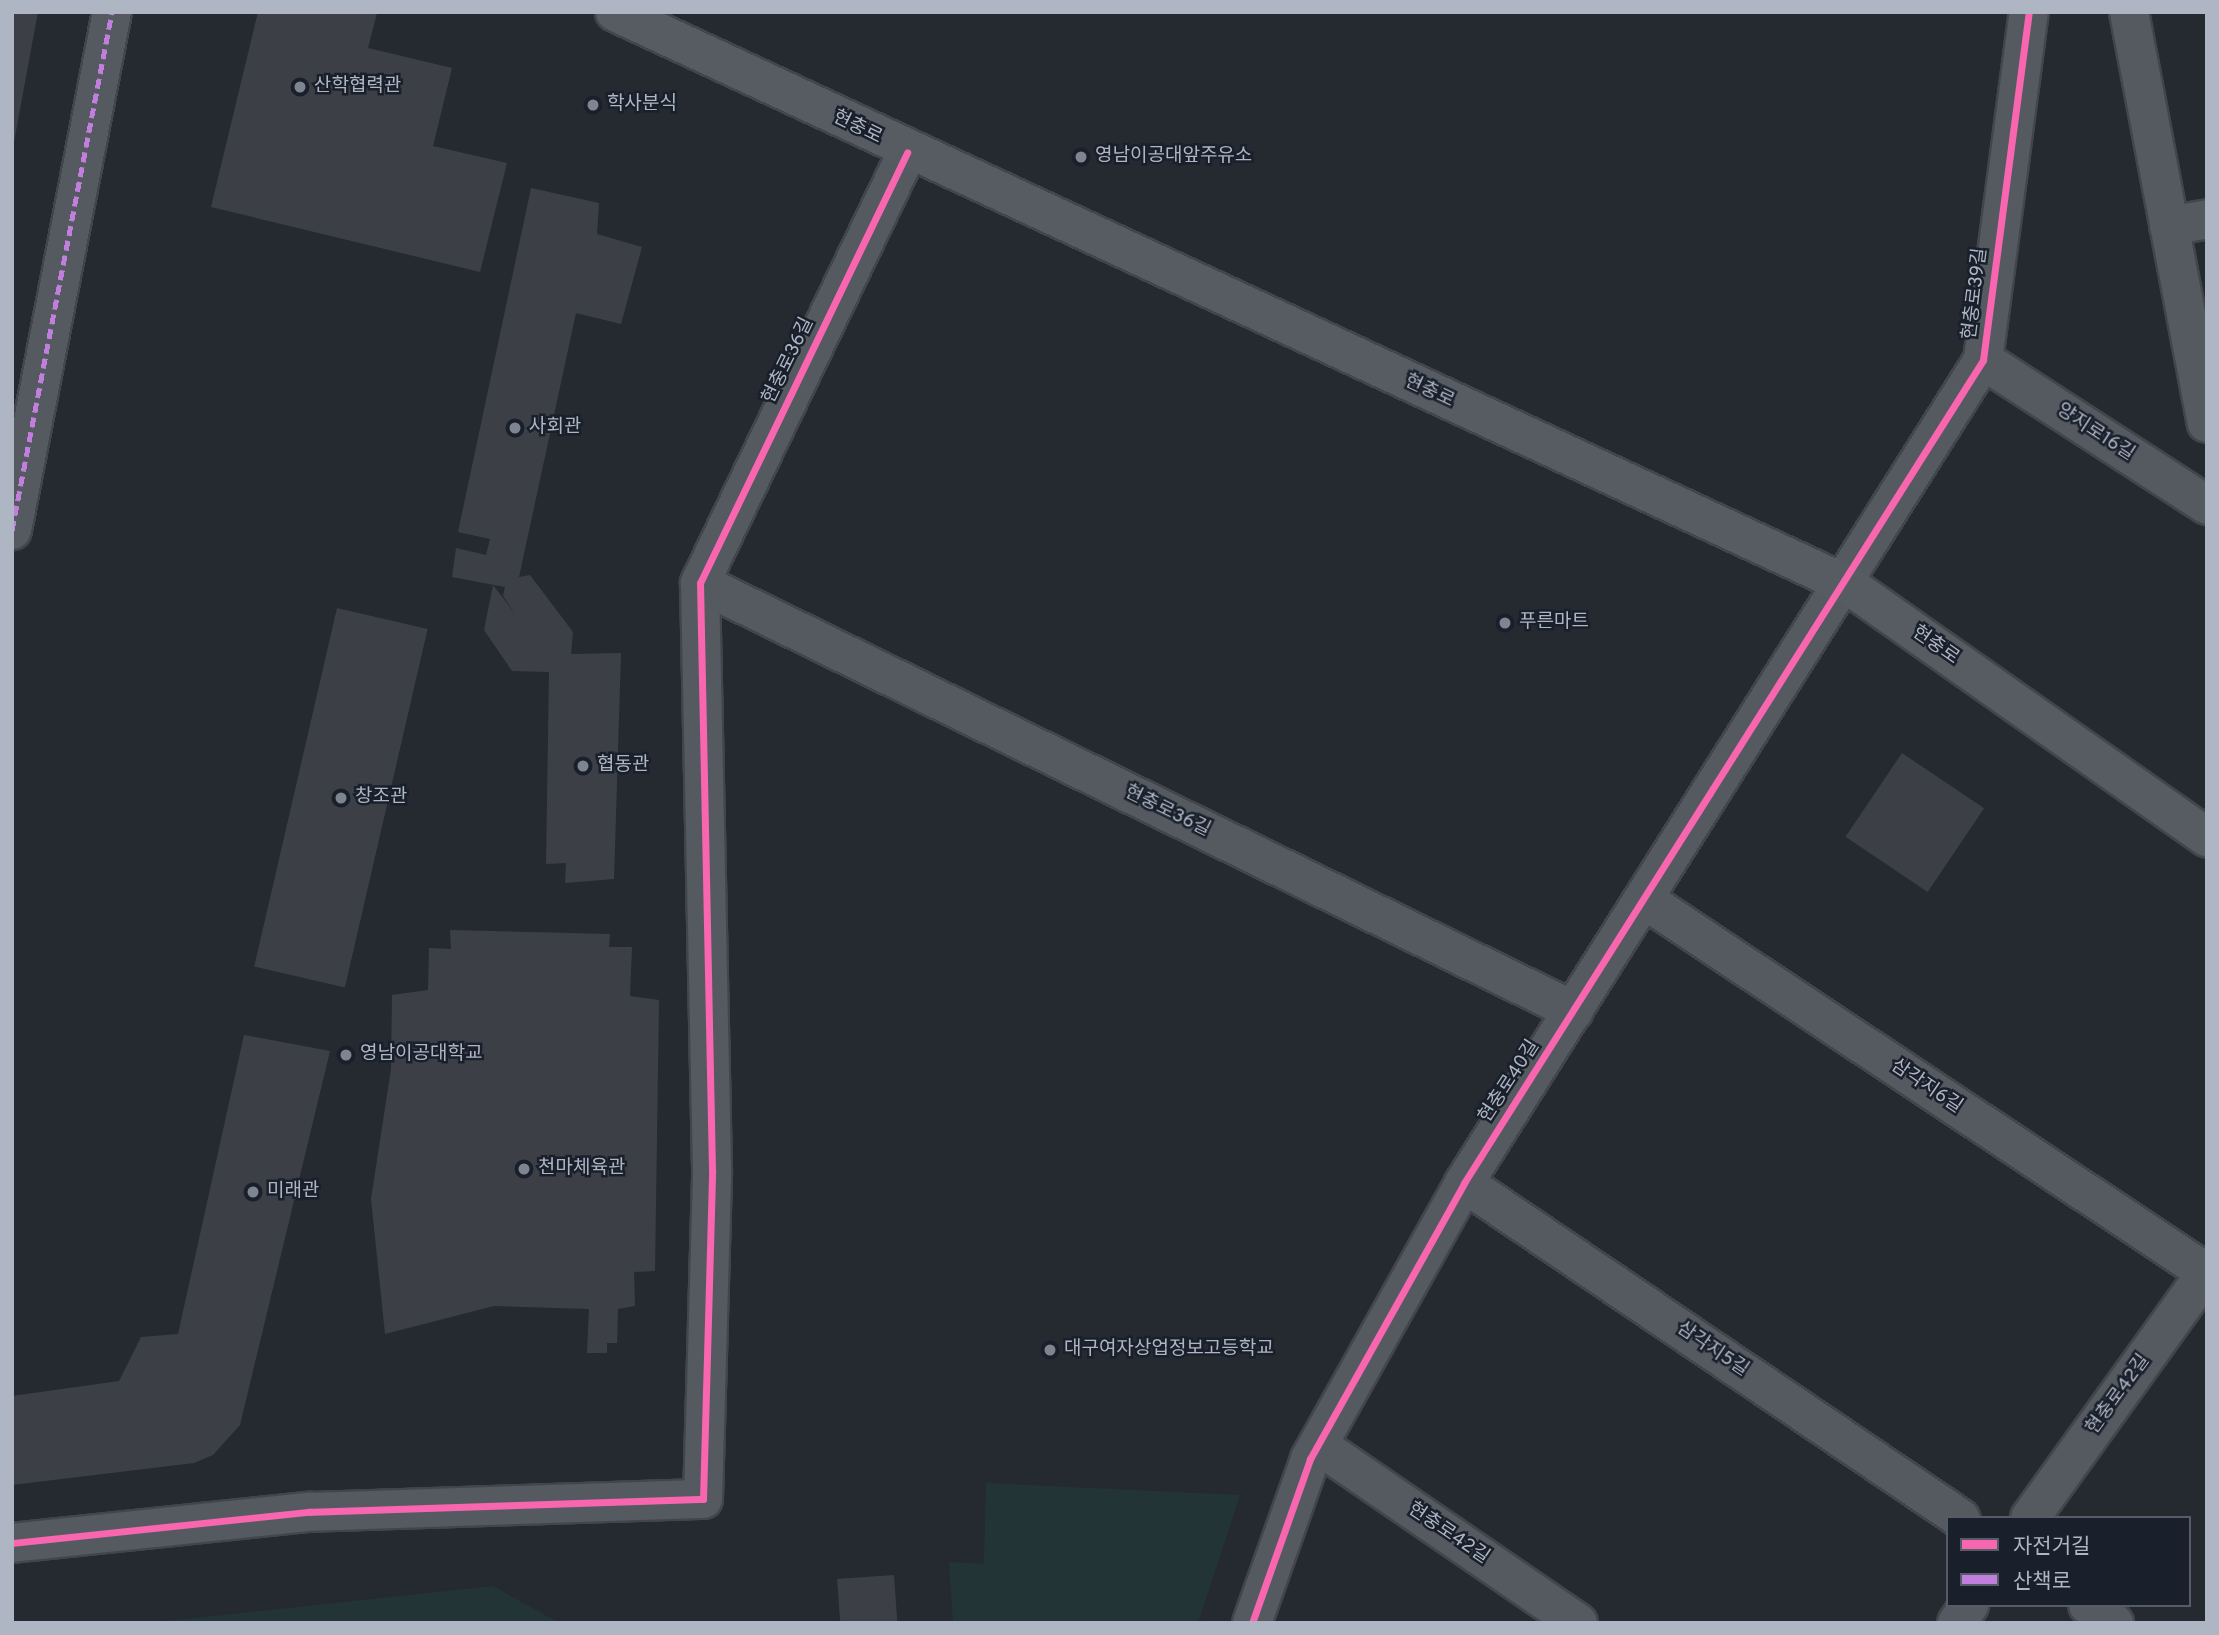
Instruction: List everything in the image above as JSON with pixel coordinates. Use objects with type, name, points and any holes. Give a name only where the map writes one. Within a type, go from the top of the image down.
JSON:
[{"type":"main road","name":"현충로","points":[[615,12],[907,152],[1841,582],[2207,836]]},
{"type":"street","points":[[12,530],[112,12]]},
{"type":"street","name":"현충로39길","points":[[1841,582],[1983,360],[2029,12]]},
{"type":"street","points":[[2129,12],[2207,423]]},
{"type":"street","name":"현충로36길","points":[[907,152],[699,583],[1574,1011]]},
{"type":"street","points":[[2169,226],[2207,219]]},
{"type":"street","name":"양지로16길","points":[[1983,360],[2207,505]]},
{"type":"street","name":"현충로40길","points":[[1252,1623],[1318,1445],[1464,1183],[1645,900],[1841,582]]},
{"type":"street","points":[[12,1543],[309,1512],[703,1499],[712,1170],[699,583]]},
{"type":"street","name":"삼각지6길","points":[[1645,900],[2207,1273]]},
{"type":"street","name":"삼각지5길","points":[[1464,1183],[1957,1516]]},
{"type":"street","name":"현충로42길","points":[[2031,1516],[2207,1273]]},
{"type":"street","name":"현충로42길","points":[[1318,1445],[1578,1623]]},
{"type":"street","points":[[1957,1623],[1968,1607]]},
{"type":"street","points":[[2091,1607],[2114,1623]]},
{"type":"shaded area","points":[[986,1483],[1240,1495],[1198,1623],[953,1623],[949,1562],[984,1564]]},
{"type":"shaded area","points":[[493,1586],[559,1623],[149,1623]]},
{"type":"building","points":[[12,12],[38,12],[14,142],[12,142]]},
{"type":"building","points":[[258,12],[377,13],[368,48],[452,68],[433,146],[507,163],[480,272],[211,207]]},
{"type":"building","points":[[531,188],[599,203],[597,234],[642,247],[621,324],[576,313],[519,577],[530,575],[573,632],[571,654],[621,653],[614,879],[565,883],[566,863],[546,864],[549,672],[512,671],[484,630],[493,585],[516,615],[503,596],[505,587],[452,577],[456,548],[486,555],[490,539],[458,532]]},
{"type":"building","name":"창조관","points":[[337,608],[428,629],[345,987],[254,967]]},
{"type":"building","points":[[1902,753],[1984,808],[1928,892],[1846,837]]},
{"type":"building","name":"천마체육관","points":[[450,930],[610,934],[609,947],[632,947],[630,996],[659,1000],[655,1271],[634,1272],[635,1306],[618,1309],[617,1343],[607,1343],[607,1353],[587,1353],[589,1309],[494,1306],[385,1334],[371,1199],[391,1069],[392,995],[428,990],[429,948],[451,949]]},
{"type":"building","name":"미래관","points":[[244,1035],[330,1051],[240,1425],[213,1455],[194,1463],[12,1485],[12,1396],[119,1381],[141,1337],[178,1334]]},
{"type":"building","points":[[894,1575],[897,1623],[840,1623],[837,1579]]},
{"type":"marked path","points":[[12,530],[112,12]]},
{"type":"cycle path","points":[[1252,1623],[1310,1459],[1464,1183],[1983,360],[2029,12]]},
{"type":"cycle path","points":[[12,1543],[309,1512],[703,1499],[712,1170],[700,583],[907,152]]},
{"type":"place","name":"산학협력관","points":[[300,87]]},
{"type":"place","name":"학사분식","points":[[593,105]]},
{"type":"place","name":"영남이공대앞주유소","points":[[1081,157]]},
{"type":"place","name":"사회관","points":[[515,428]]},
{"type":"place","name":"푸른마트","points":[[1505,623]]},
{"type":"place","name":"협동관","points":[[583,766]]},
{"type":"place","name":"창조관","points":[[341,798]]},
{"type":"place","name":"영남이공대학교","points":[[346,1055]]},
{"type":"place","name":"천마체육관","points":[[524,1169]]},
{"type":"place","name":"미래관","points":[[253,1192]]},
{"type":"place","name":"대구여자상업정보고등학교","points":[[1050,1350]]}]
